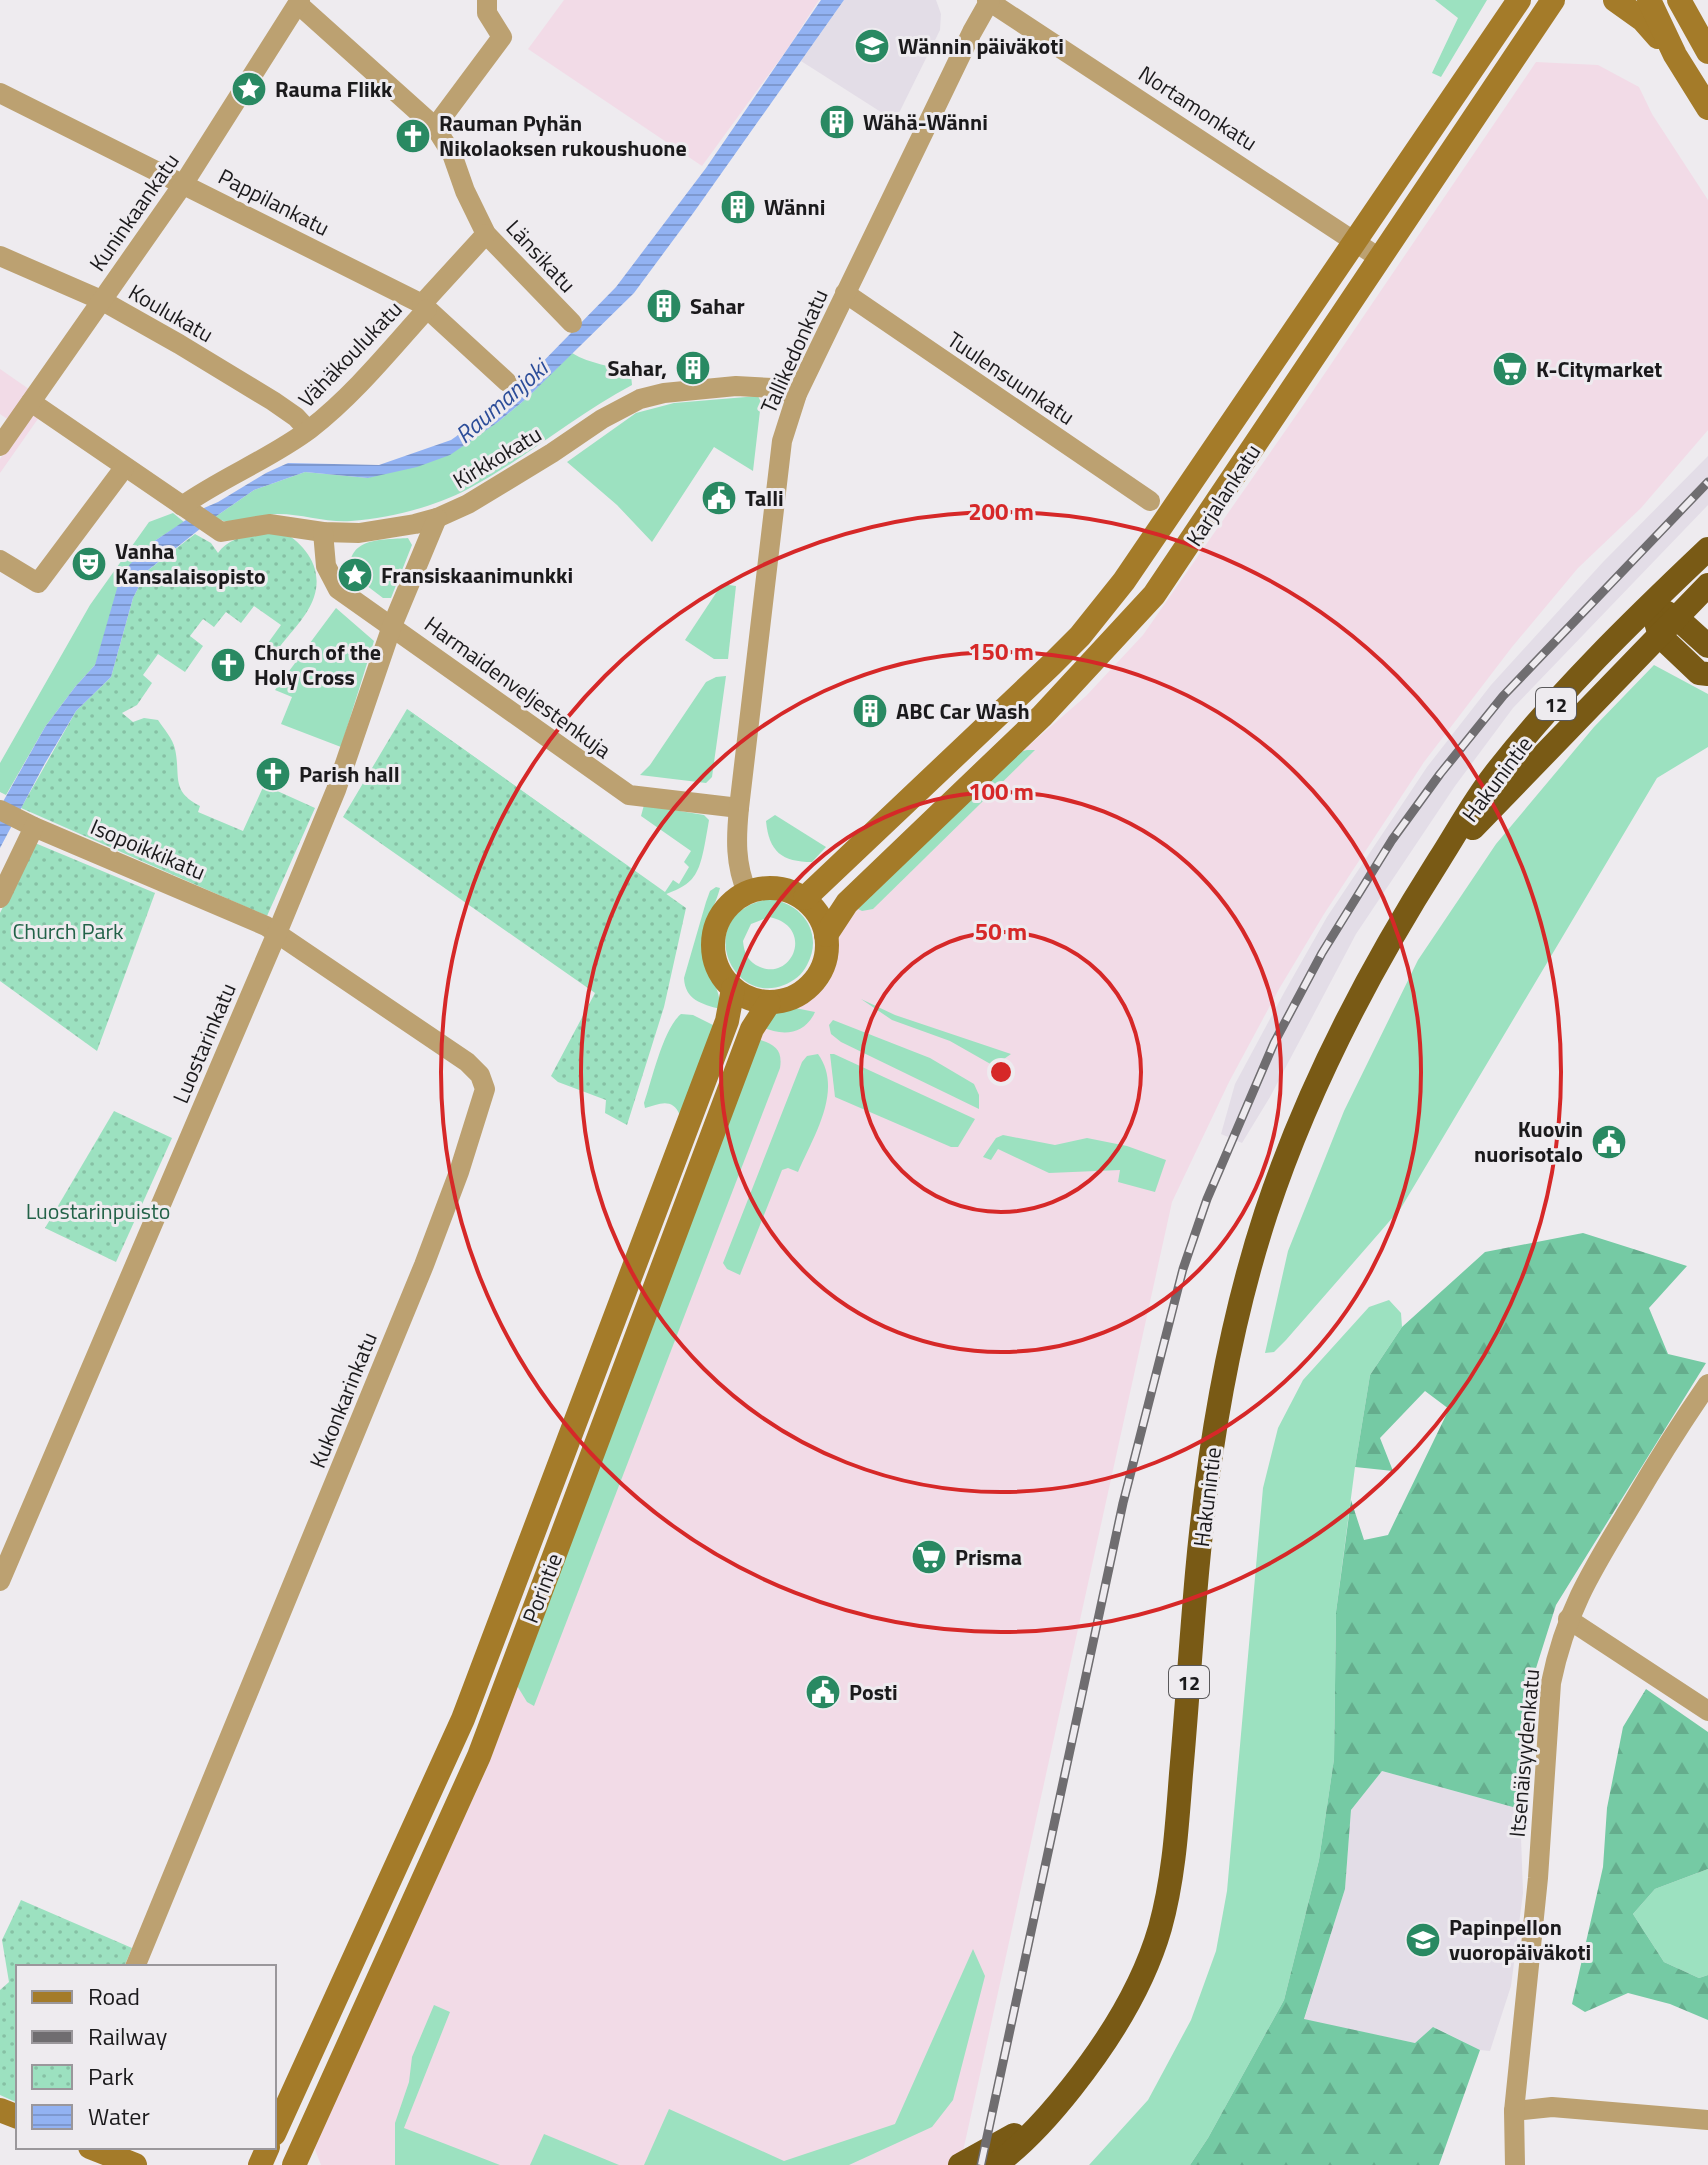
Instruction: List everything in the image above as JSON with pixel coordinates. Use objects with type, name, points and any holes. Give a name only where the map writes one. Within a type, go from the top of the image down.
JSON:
[{"type":"highway","name":"Hakunintie","points":[[995,2165],[1041,2121],[1094,2059],[1132,1998],[1161,1925],[1170,1887],[1177,1819],[1207,1478],[1223,1386],[1248,1274],[1282,1171],[1362,991],[1428,877],[1492,777],[1570,688],[1708,549]]},
{"type":"highway","name":"Hakunintie","points":[[1428,877],[1708,585]]},
{"type":"highway","points":[[1650,605],[1677,618],[1708,646]]},
{"type":"highway","points":[[1650,605],[1660,636],[1699,673],[1708,674]]},
{"type":"highway","name":"Hakunintie","points":[[960,2165],[1041,2121]]},
{"type":"main road","name":"Karjalankatu","points":[[805,898],[1080,636],[1124,581],[1519,0]]},
{"type":"main road","name":"Karjalankatu","points":[[826,935],[847,903],[1042,716],[1154,595],[1553,0]]},
{"type":"main road","points":[[1530,34],[1574,0]]},
{"type":"main road","points":[[1615,0],[1643,20],[1675,55]]},
{"type":"main road","points":[[1649,0],[1675,55],[1708,108]]},
{"type":"main road","points":[[1679,0],[1708,52]]},
{"type":"main road","points":[[766,888],[784,890],[805,898],[820,917],[826,935],[823,963],[813,981],[798,994],[769,1003],[749,999],[733,989],[721,974],[714,954],[714,935],[720,917],[732,902],[747,892],[766,888]]},
{"type":"main road","name":"Porintie","points":[[276,2130],[472,1695],[722,1035],[733,989]]},
{"type":"main road","name":"Porintie","points":[[294,2165],[479,1756],[752,1029],[769,1003]]},
{"type":"main road","points":[[95,2149],[135,2165]]},
{"type":"street","points":[[435,127],[502,37],[487,13],[487,0]]},
{"type":"street","name":"Nortamonkatu","points":[[989,1],[1381,259]]},
{"type":"street","name":"Tallikedonkatu","points":[[747,892],[739,873],[736,841],[778,463],[797,394],[989,1]]},
{"type":"street","name":"Länsikatu","points":[[299,2],[435,127],[452,154],[465,191],[486,234],[572,323]]},
{"type":"street","name":"Kuninkaankatu","points":[[0,446],[184,183],[299,2]]},
{"type":"street","name":"Pappilankatu","points":[[0,93],[424,306],[507,382]]},
{"type":"street","name":"Vähäkoulukatu","points":[[185,509],[308,430],[339,406],[486,234]]},
{"type":"street","name":"Koulukatu","points":[[0,256],[101,300],[179,344],[273,401],[308,430]]},
{"type":"street","name":"Tuulensuunkatu","points":[[845,293],[1150,501]]},
{"type":"street","name":"Kirkkokatu","points":[[185,509],[221,532],[269,524],[323,532],[359,533],[391,529],[437,518],[497,488],[602,419],[640,399],[664,393],[736,386],[772,388],[797,394]]},
{"type":"street","points":[[31,402],[185,509]]},
{"type":"street","points":[[0,560],[38,583],[124,468]]},
{"type":"street","name":"Luostarinkatu","points":[[0,1581],[277,933],[355,739],[392,626],[437,518]]},
{"type":"street","name":"Harmaidenveljestenkuja","points":[[323,532],[326,566],[338,589],[629,795],[739,808]]},
{"type":"street","points":[[0,898],[17,818]]},
{"type":"street","name":"Isopoikkikatu","points":[[17,818],[277,933]]},
{"type":"street","name":"Kukonkarinkatu","points":[[136,1965],[424,1265],[459,1172],[485,1089],[480,1075],[467,1062],[277,933]]},
{"type":"street","name":"Itsenäisyydenkatu","points":[[1515,2165],[1514,2111],[1538,1878],[1551,1683],[1568,1619],[1582,1587],[1679,1425],[1708,1384]]},
{"type":"street","points":[[1568,1619],[1708,1711]]},
{"type":"street","points":[[1514,2111],[1552,2107],[1708,2120]]},
{"type":"shaded area","points":[[564,0],[819,0],[786,51],[702,166],[528,49]]},
{"type":"shaded area","name":"Wännin päiväkoti","points":[[844,0],[936,0],[941,14],[940,30],[895,121],[801,61]]},
{"type":"shaded area","points":[[1536,62],[1598,65],[1639,87],[1652,114],[1708,200],[1708,430],[1641,508],[1578,568],[1512,647],[1424,762],[1324,914],[1279,989],[1229,1082],[1172,1202],[960,2165],[321,2165],[314,2147],[485,1772],[757,1039],[775,1014],[808,1002],[828,984],[835,964],[836,944],[858,908],[1011,761],[1086,696],[1143,635]]},
{"type":"shaded area","points":[[0,369],[49,403],[0,473],[0,459],[21,428],[0,414]]},
{"type":"shaded area","points":[[1708,456],[1708,505],[1513,708],[1455,786],[1356,934],[1270,1097],[1242,1143],[1221,1134],[1235,1084],[1285,991],[1327,917],[1427,767],[1491,685],[1603,562]]},
{"type":"shaded area","name":"Papinpellon vuoropäiväkoti","points":[[1382,1771],[1520,1809],[1523,1893],[1511,1986],[1490,2051],[1480,2050],[1434,2027],[1415,2043],[1304,2020],[1345,1889],[1351,1810]]},
{"type":"green space","points":[[1435,0],[1487,0],[1441,77],[1432,73],[1458,18]]},
{"type":"green space","points":[[572,353],[631,375],[632,385],[510,464],[455,495],[411,511],[351,521],[279,514],[239,522],[215,517],[254,490],[305,472],[368,478],[498,422]]},
{"type":"green space","points":[[758,396],[761,402],[753,471],[714,447],[652,542],[617,505],[567,462],[636,413],[674,403]]},
{"type":"green space","points":[[173,513],[184,522],[156,540],[95,665],[45,727],[6,795],[0,792],[0,763],[90,605],[149,522]]},
{"type":"green space","points":[[280,530],[297,542],[310,557],[316,586],[307,611],[278,649],[268,643],[281,625],[254,606],[241,623],[226,612],[214,627],[203,619],[190,636],[203,646],[185,672],[158,654],[143,675],[152,683],[137,705],[122,713],[133,722],[144,718],[158,720],[174,745],[180,788],[184,795],[200,806],[198,812],[243,831],[264,785],[315,808],[267,916],[21,808],[76,711],[111,677],[133,598],[147,571],[195,534],[211,543],[218,553],[238,538]]},
{"type":"green space","points":[[408,538],[412,545],[391,598],[383,598],[350,573],[350,561],[360,547],[377,540]]},
{"type":"green space","points":[[722,584],[736,586],[728,659],[714,659],[685,640]]},
{"type":"green space","points":[[336,608],[374,641],[341,747],[281,724],[292,697],[275,690]]},
{"type":"green space","points":[[1654,665],[1708,694],[1708,747],[1657,778],[1401,1208],[1286,1340],[1274,1352],[1265,1353],[1288,1251],[1344,1111],[1418,960],[1496,844],[1594,727]]},
{"type":"green space","points":[[726,676],[712,777],[706,783],[640,775],[706,682]]},
{"type":"green space","points":[[407,709],[665,892],[673,880],[679,884],[689,867],[684,862],[691,851],[641,816],[644,805],[704,815],[709,820],[698,870],[684,886],[636,904]]},
{"type":"green space","points":[[407,709],[686,908],[664,1007],[627,1125],[605,1113],[606,1100],[558,1082],[551,1076],[595,993],[343,817]]},
{"type":"green space","points":[[1035,750],[873,909],[858,909],[1020,752]]},
{"type":"green space","points":[[775,815],[826,847],[812,862],[785,857],[774,848],[768,832],[766,821]]},
{"type":"green space","name":"Church Park","points":[[35,843],[155,893],[97,1051],[0,981],[0,913]]},
{"type":"green space","points":[[720,888],[702,946],[720,1009],[691,996],[684,978],[706,902],[710,891]]},
{"type":"green space","points":[[769,899],[792,907],[807,922],[813,942],[812,953],[805,969],[794,980],[765,988],[748,983],[735,971],[727,956],[726,938],[731,921],[745,908]],"holes":[[[769,917],[783,922],[792,931],[795,940],[789,960],[772,969],[752,963],[743,941],[751,924]]]},
{"type":"green space","points":[[861,999],[895,1015],[1011,1054],[994,1066],[950,1041],[892,1020]]},
{"type":"green space","points":[[790,1007],[815,1012],[806,1025],[793,1032],[762,1027],[775,1014]]},
{"type":"green space","points":[[681,1014],[693,1015],[715,1026],[680,1115],[669,1104],[645,1108],[644,1103],[663,1043]]},
{"type":"green space","points":[[833,1020],[930,1058],[974,1084],[979,1095],[979,1109],[841,1042],[831,1034],[829,1025]]},
{"type":"green space","points":[[757,1039],[776,1048],[780,1068],[534,1706],[527,1702],[516,1684]]},
{"type":"green space","points":[[818,1054],[828,1083],[818,1129],[798,1172],[788,1168],[782,1170],[740,1275],[727,1269],[723,1263],[802,1062],[807,1056]]},
{"type":"green space","points":[[830,1054],[975,1119],[958,1147],[951,1147],[835,1097]]},
{"type":"green space","name":"Luostarinpuisto","points":[[114,1111],[172,1138],[116,1262],[45,1228]]},
{"type":"green space","points":[[1003,1135],[1055,1145],[1087,1138],[1127,1146],[1166,1160],[1155,1192],[1118,1182],[1120,1170],[1049,1173],[998,1149],[991,1160],[983,1157],[996,1138]]},
{"type":"green space","points":[[1583,1233],[1687,1266],[1649,1308],[1668,1354],[1706,1363],[1556,1605],[1531,1684],[1521,1759],[1520,1809],[1382,1771],[1351,1810],[1345,1889],[1304,2019],[1415,2043],[1433,2027],[1480,2050],[1439,2165],[1190,2165],[1284,2000],[1319,1860],[1334,1759],[1336,1612],[1351,1500],[1364,1540],[1388,1535],[1449,1409],[1425,1391],[1380,1438],[1393,1471],[1355,1467],[1370,1375],[1402,1327],[1485,1252]]},
{"type":"green space","points":[[1389,1300],[1401,1313],[1402,1327],[1370,1375],[1336,1612],[1334,1759],[1319,1860],[1284,2000],[1190,2165],[1089,2165],[1148,2100],[1191,2020],[1216,1951],[1227,1891],[1263,1488],[1278,1428],[1303,1380],[1369,1307]]},
{"type":"green space","points":[[1646,1689],[1708,1732],[1708,1869],[1655,1889],[1633,1914],[1664,1962],[1699,1978],[1708,1975],[1708,2020],[1670,2004],[1628,1993],[1585,2012],[1572,2004],[1603,1867],[1607,1808],[1623,1727]]},
{"type":"green space","points":[[1708,1869],[1708,1975],[1699,1978],[1664,1962],[1633,1914],[1655,1889]]},
{"type":"green space","points":[[21,1900],[132,1948],[125,1965],[16,1965],[16,2102],[0,2095],[0,1990],[9,1982],[2,1940]]},
{"type":"green space","points":[[973,1949],[985,1976],[953,2100],[932,2127],[849,2165],[644,2165],[669,2109],[784,2161],[895,2124]]},
{"type":"green space","points":[[434,2005],[450,2012],[404,2128],[500,2165],[395,2165],[395,2123],[409,2082],[412,2057]]},
{"type":"green space","points":[[544,2134],[619,2165],[530,2165]]},
{"type":"water","name":"Raumanjoki","points":[[821,0],[844,0],[694,212],[634,293],[527,398],[450,455],[417,467],[368,478],[305,472],[254,490],[147,571],[133,598],[111,677],[76,711],[0,848],[0,807],[45,727],[95,665],[118,585],[130,564],[156,540],[204,508],[288,463],[379,465],[451,440],[471,426],[525,380],[616,287],[706,168]]},
{"type":"railway","points":[[981,2165],[1123,1503],[1183,1269],[1207,1199],[1274,1043],[1322,953],[1392,840],[1440,774],[1503,696],[1708,482]]},
{"type":"place","name":"Wännin päiväkoti","points":[[872,46]]},
{"type":"place","name":"Rauma Flikk","points":[[249,89]]},
{"type":"place","name":"Wähä-Wänni","points":[[837,122]]},
{"type":"place","name":"Rauman Pyhän Nikolaoksen rukoushuone","points":[[413,136]]},
{"type":"place","name":"Wänni","points":[[738,207]]},
{"type":"place","name":"Sahar","points":[[664,306]]},
{"type":"place","name":"Sahar,","points":[[693,368]]},
{"type":"place","name":"K-Citymarket","points":[[1510,369]]},
{"type":"place","name":"Talli","points":[[719,498]]},
{"type":"place","name":"Vanha Kansalaisopisto","points":[[89,564]]},
{"type":"place","name":"Fransiskaanimunkki","points":[[355,575]]},
{"type":"place","name":"Church of the Holy Cross","points":[[228,665]]},
{"type":"place","name":"ABC Car Wash","points":[[870,711]]},
{"type":"place","name":"Parish hall","points":[[273,774]]},
{"type":"place","name":"Kuovin nuorisotalo","points":[[1609,1142]]},
{"type":"place","name":"Prisma","points":[[929,1557]]},
{"type":"place","name":"Posti","points":[[823,1692]]},
{"type":"place","name":"Papinpellon vuoropäiväkoti","points":[[1423,1940]]}]
